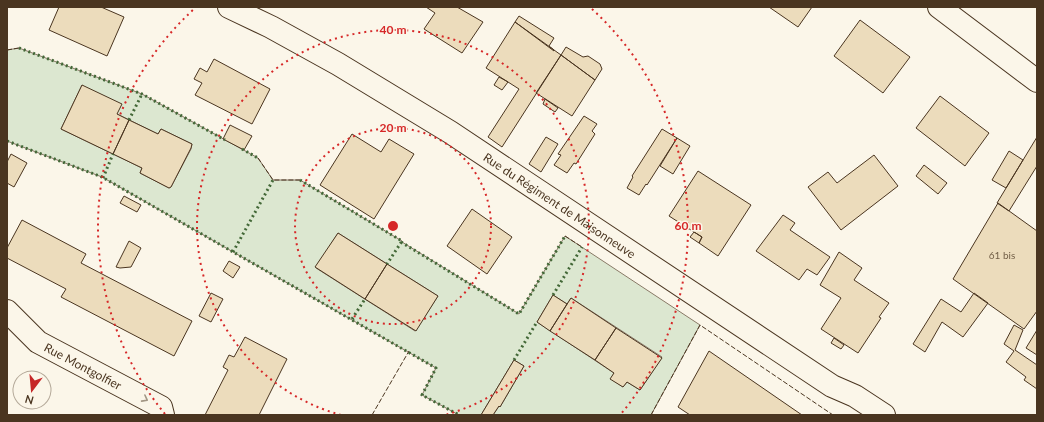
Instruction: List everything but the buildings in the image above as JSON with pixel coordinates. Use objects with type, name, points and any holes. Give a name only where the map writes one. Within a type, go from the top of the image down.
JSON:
[{"type":"street","name":"Rue du Régiment de Maisonneuve","points":[[229,7],[271,27],[338,64],[450,132],[832,386],[855,396],[881,413]]},
{"type":"street","points":[[939,7],[1037,81]]},
{"type":"street","name":"Rue Montgolfier","points":[[7,311],[38,342],[160,407],[162,415]]},
{"type":"green space","points":[[19,48],[142,94],[258,158],[273,180],[300,180],[402,241],[519,314],[565,236],[700,325],[651,415],[493,415],[499,406],[500,407],[524,366],[514,360],[481,415],[459,415],[422,395],[436,368],[102,177],[7,141],[7,50]],"holes":[[[82,85],[117,114],[158,134],[161,129],[192,144],[191,149],[171,187],[169,188],[140,173],[142,168],[61,129]],[[338,233],[438,296],[415,331],[316,268]],[[553,295],[567,304],[571,298],[662,357],[640,390],[627,382],[623,387],[611,379],[614,373],[537,322]]]},
{"type":"hedge","points":[[19,48],[142,94],[225,140]]},
{"type":"hedge","points":[[129,120],[142,94]]},
{"type":"hedge","points":[[7,141],[102,177],[436,368],[422,395],[459,415]]},
{"type":"hedge","points":[[242,149],[258,158]]},
{"type":"hedge","points":[[103,178],[113,154]]},
{"type":"hedge","points":[[233,252],[273,180]]},
{"type":"hedge","points":[[300,180],[402,241],[387,264]]},
{"type":"hedge","points":[[401,242],[519,314],[565,236]]},
{"type":"hedge","points":[[553,295],[582,247]]},
{"type":"hedge","points":[[352,319],[365,299]]},
{"type":"hedge","points":[[514,360],[537,322]]},
{"type":"fence","points":[[7,50],[19,48]]},
{"type":"fence","points":[[258,158],[273,180],[300,180]]},
{"type":"fence","points":[[565,236],[582,247]]},
{"type":"fence","points":[[651,415],[700,325],[833,415]]},
{"type":"fence","points":[[372,415],[409,351]]}]
